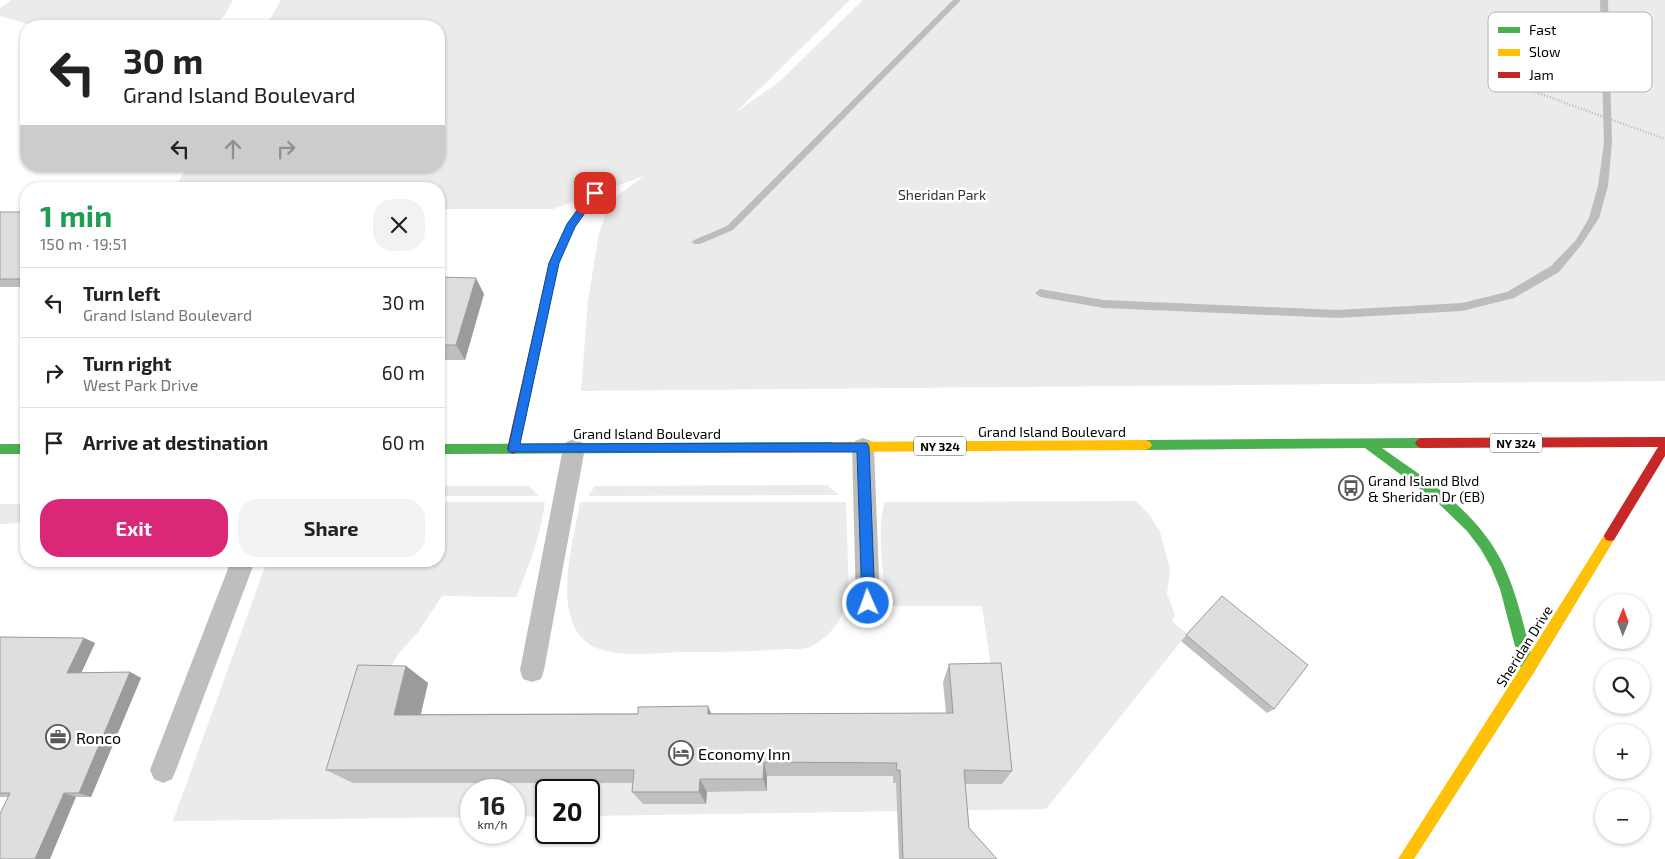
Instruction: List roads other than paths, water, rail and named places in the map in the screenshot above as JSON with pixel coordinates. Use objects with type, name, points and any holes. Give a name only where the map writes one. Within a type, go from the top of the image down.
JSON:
[{"type":"main road","points":[[513,449],[554,263],[570,226],[595,193]]},
{"type":"main road","name":"Grand Island Boulevard","points":[[445,449],[1665,442]]},
{"type":"main road","points":[[1368,444],[1441,499],[1473,528],[1489,551],[1505,587],[1528,669]]},
{"type":"main road","name":"Sheridan Drive","points":[[1405,859],[1528,669],[1665,446]]},
{"type":"lane","points":[[863,447],[868,603]]},
{"type":"lane","points":[[532,670],[574,448]]},
{"type":"lane","points":[[163,770],[241,567]]},
{"type":"waterway","points":[[697,242],[730,228],[957,0]]},
{"type":"waterway","points":[[1604,0],[1604,12]]},
{"type":"waterway","points":[[1040,293],[1104,304],[1337,314],[1462,307],[1510,295],[1555,269],[1579,242],[1594,218],[1603,186],[1608,143],[1607,92]]},
{"type":"place","name":"Grand Island Blvd & Sheridan Dr (EB)","points":[[1351,488]]},
{"type":"place","name":"Ronco","points":[[58,737]]},
{"type":"place","name":"Economy Inn","points":[[681,753]]},
{"type":"park label","name":"Sheridan Park","points":[[942,194]]}]
